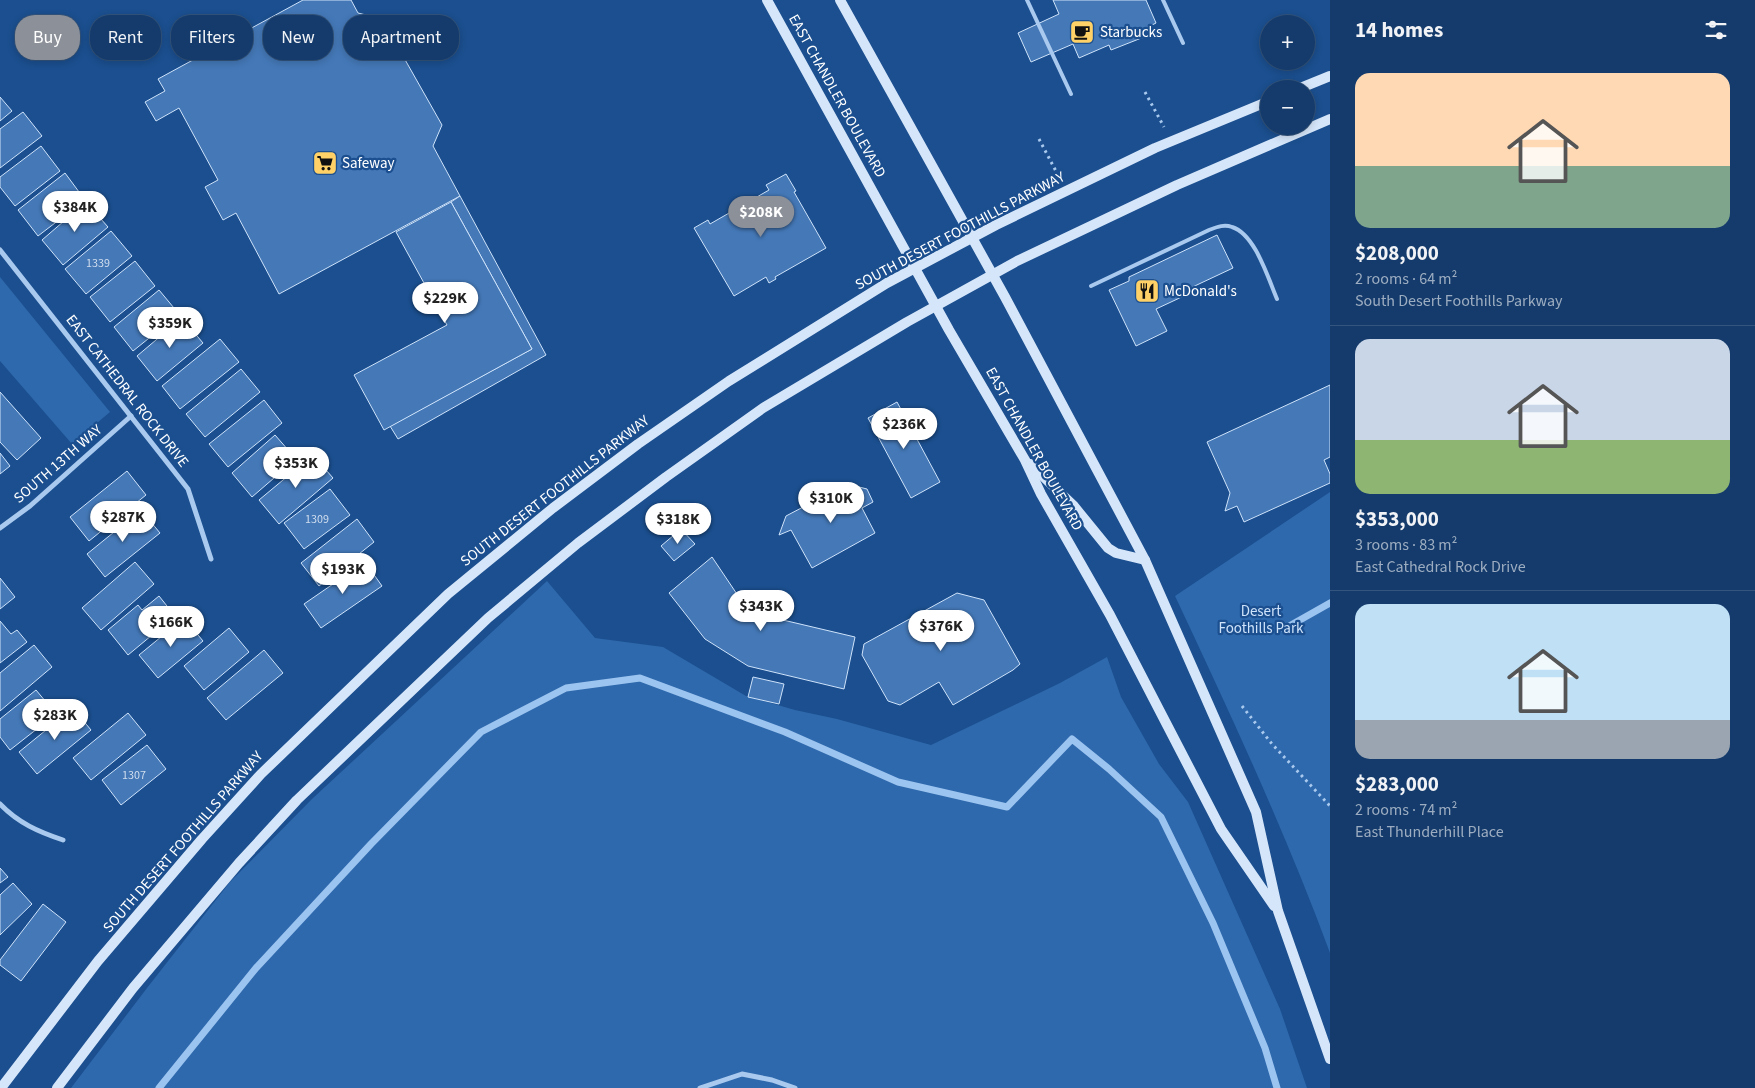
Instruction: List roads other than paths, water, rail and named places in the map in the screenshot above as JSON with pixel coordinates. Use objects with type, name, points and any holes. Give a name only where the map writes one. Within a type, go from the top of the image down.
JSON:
[{"type":"street","name":"EAST CHANDLER BOULEVARD","points":[[767,0],[1110,615],[1221,829],[1278,911]]},
{"type":"street","name":"EAST CHANDLER BOULEVARD","points":[[840,0],[993,275],[1145,560],[1256,812],[1278,911],[1330,1059]]},
{"type":"street","points":[[1315,82],[1330,76]]},
{"type":"street","name":"SOUTH DESERT FOOTHILLS PARKWAY","points":[[5,1084],[98,961],[202,838],[261,774],[448,594],[553,508],[645,439],[729,381],[887,283],[972,238],[1158,146],[1260,105]]},
{"type":"street","points":[[57,1088],[133,988],[246,856],[297,800],[488,618],[578,543],[763,408],[936,306],[1017,261],[1177,185],[1330,119]]},
{"type":"street","name":"EAST CATHEDRAL ROCK DRIVE","points":[[0,250],[188,489],[211,560]]},
{"type":"street","name":"SOUTH 13TH WAY","points":[[0,528],[30,506],[131,416]]},
{"type":"street","points":[[1025,460],[1073,505],[1108,548],[1116,553],[1145,560]]},
{"type":"street","points":[[0,804],[10,815],[37,832],[63,840]]},
{"type":"street","points":[[700,1088],[742,1074],[772,1080],[795,1088]]},
{"type":"lane","points":[[1027,0],[1071,94]]},
{"type":"lane","points":[[1163,0],[1183,44]]},
{"type":"lane","points":[[1091,286],[1222,225],[1233,227],[1242,233],[1255,249],[1276,299]]},
{"type":"waterway","points":[[1284,629],[1330,603]]},
{"type":"waterway","points":[[159,1088],[256,968],[371,844],[481,732],[566,688],[640,678],[785,732],[898,782],[1007,807],[1072,739],[1109,769],[1161,817],[1213,923],[1265,1048],[1277,1088]]},
{"type":"place","name":"Starbucks","points":[[1082,32]]},
{"type":"place","name":"Safeway","points":[[325,163]]},
{"type":"place","name":"McDonald's","points":[[1147,291]]},
{"type":"park label","name":"Desert Foothills Park","points":[[1261,620]]}]
